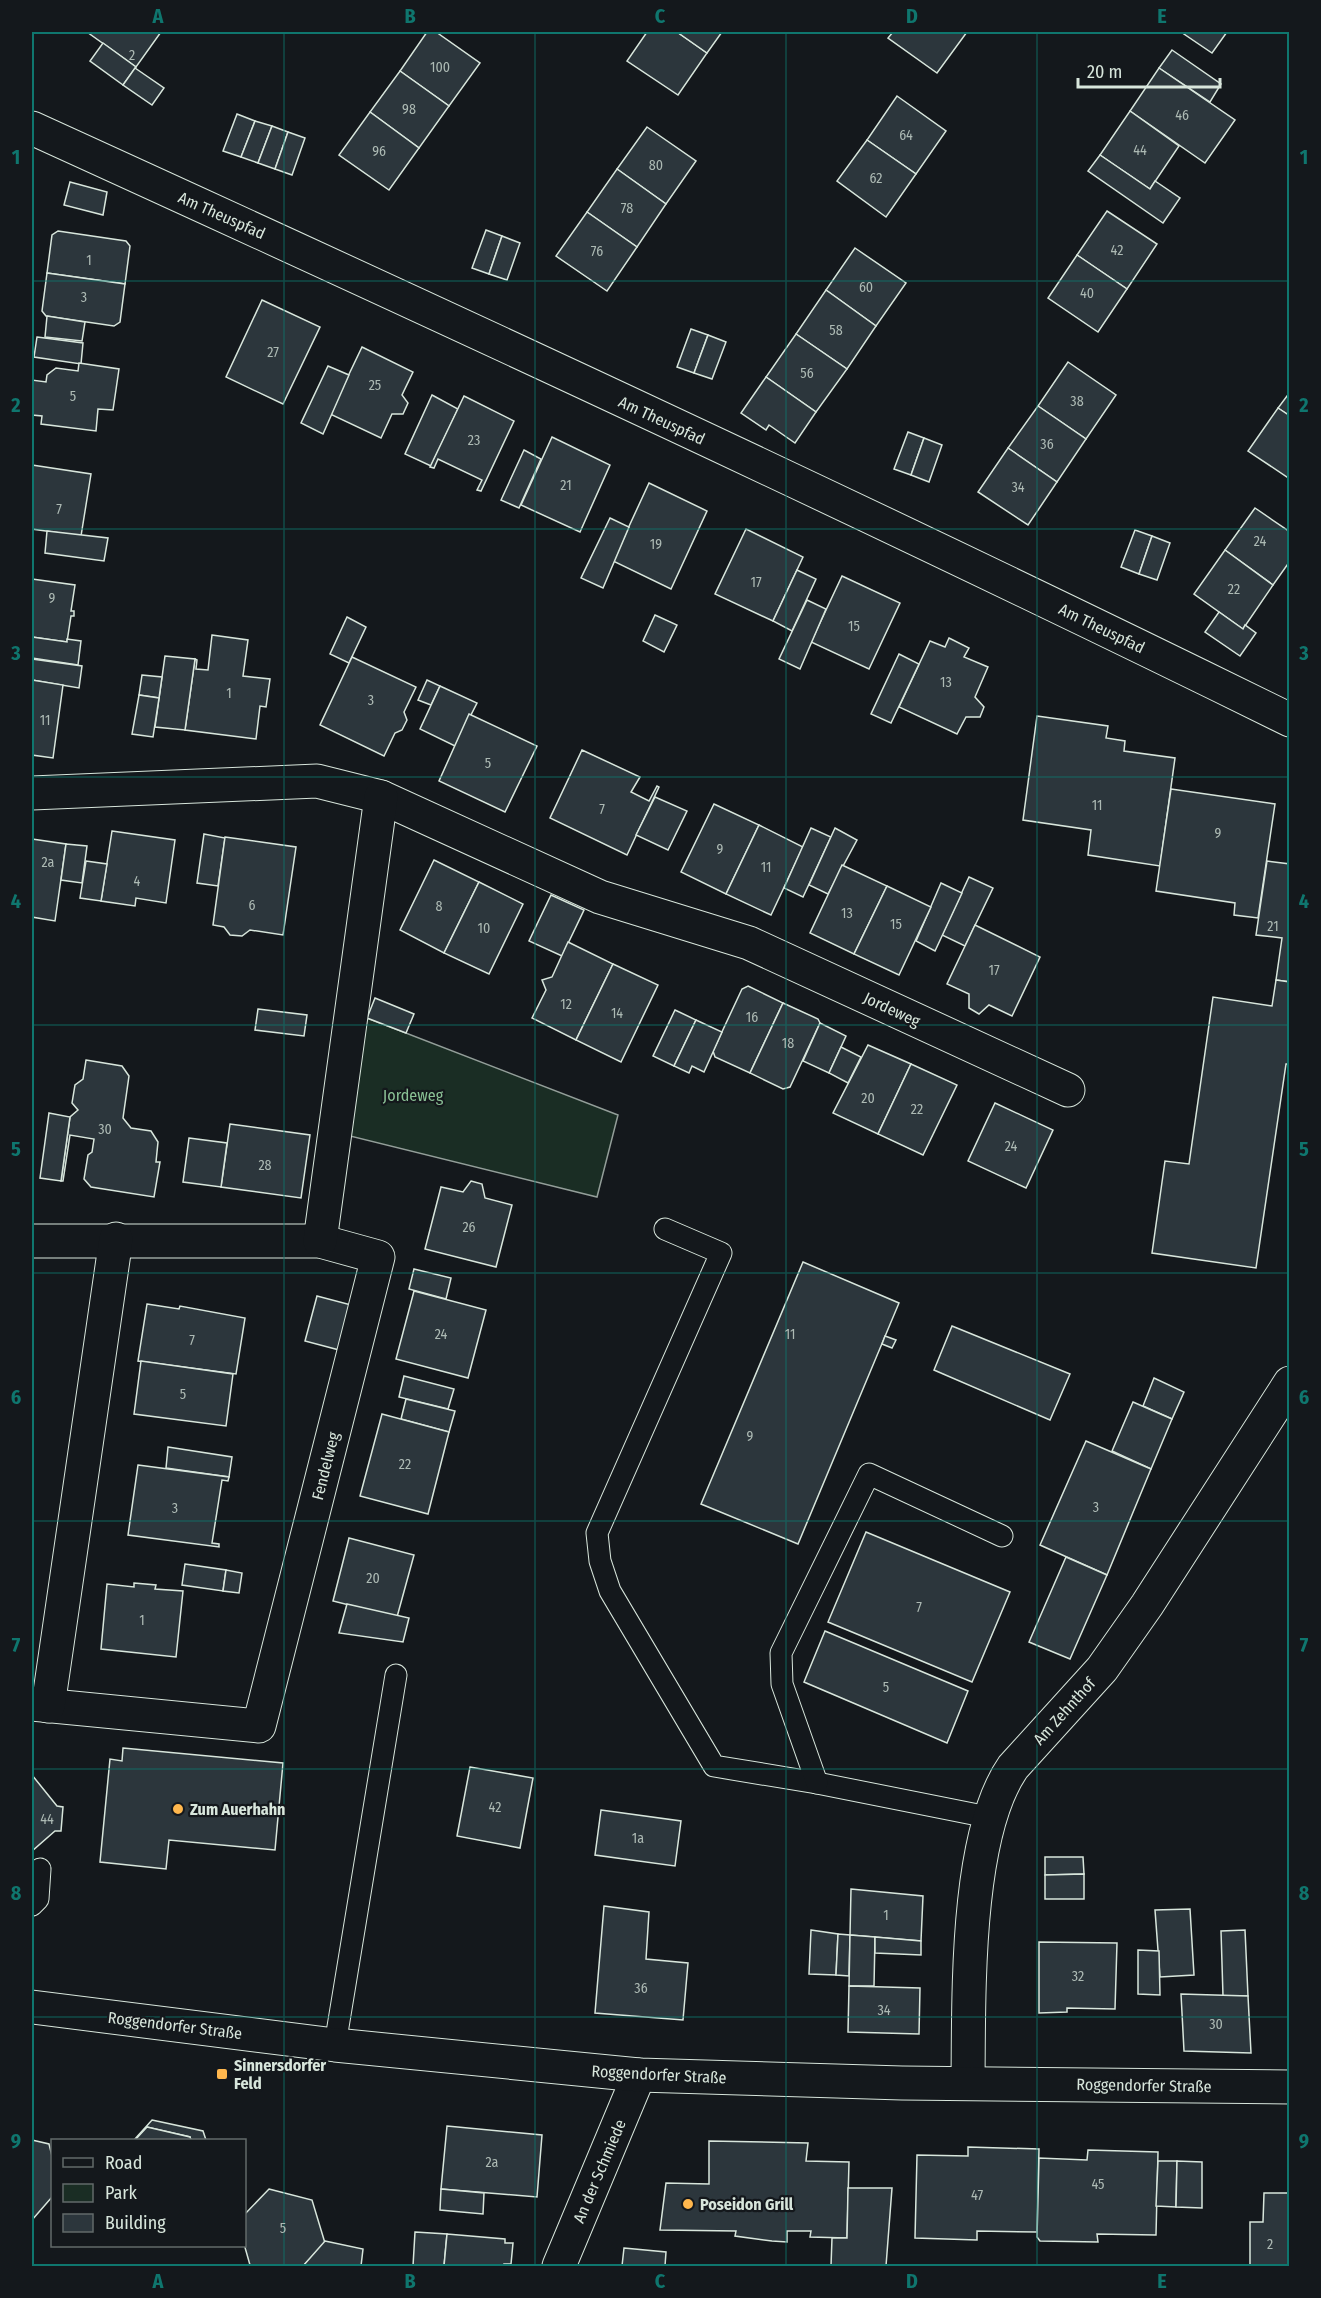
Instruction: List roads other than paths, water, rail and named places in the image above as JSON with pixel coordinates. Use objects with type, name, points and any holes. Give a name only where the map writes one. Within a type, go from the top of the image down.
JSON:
[{"type":"street","name":"Am Theuspfad","points":[[32,128],[518,351],[1130,641],[1290,720]]},
{"type":"street","name":"Jordeweg","points":[[32,793],[317,781],[381,797],[600,897],[748,944],[1068,1090]]},
{"type":"street","points":[[320,1240],[381,797]]},
{"type":"street","name":"Fendelweg","points":[[32,1241],[116,1239],[320,1240],[378,1257],[260,1726],[40,1705],[116,1239]]},
{"type":"street","name":"Am Zehnthof","points":[[968,2082],[973,1936],[988,1818],[1000,1785],[1013,1767],[1087,1688],[1141,1614],[1290,1383]]},
{"type":"street","name":"Roggendorfer Straße","points":[[32,2007],[335,2045],[639,2075],[1290,2087]]},
{"type":"street","name":"An der Schmiede","points":[[559,2266],[639,2075]]},
{"type":"lane","points":[[665,1229],[721,1253],[597,1533],[600,1561],[610,1591],[714,1766],[817,1783],[988,1818]]},
{"type":"lane","points":[[817,1783],[782,1684],[781,1653],[868,1474],[1002,1536]]},
{"type":"lane","points":[[335,2045],[396,1675]]},
{"type":"lane","points":[[32,1905],[38,1899],[40,1869]]},
{"type":"place","name":"Zum Auerhahn","points":[[178,1809]]},
{"type":"place","name":"Sinnersdorfer Feld","points":[[222,2074]]},
{"type":"place","name":"Poseidon Grill","points":[[688,2204]]}]
